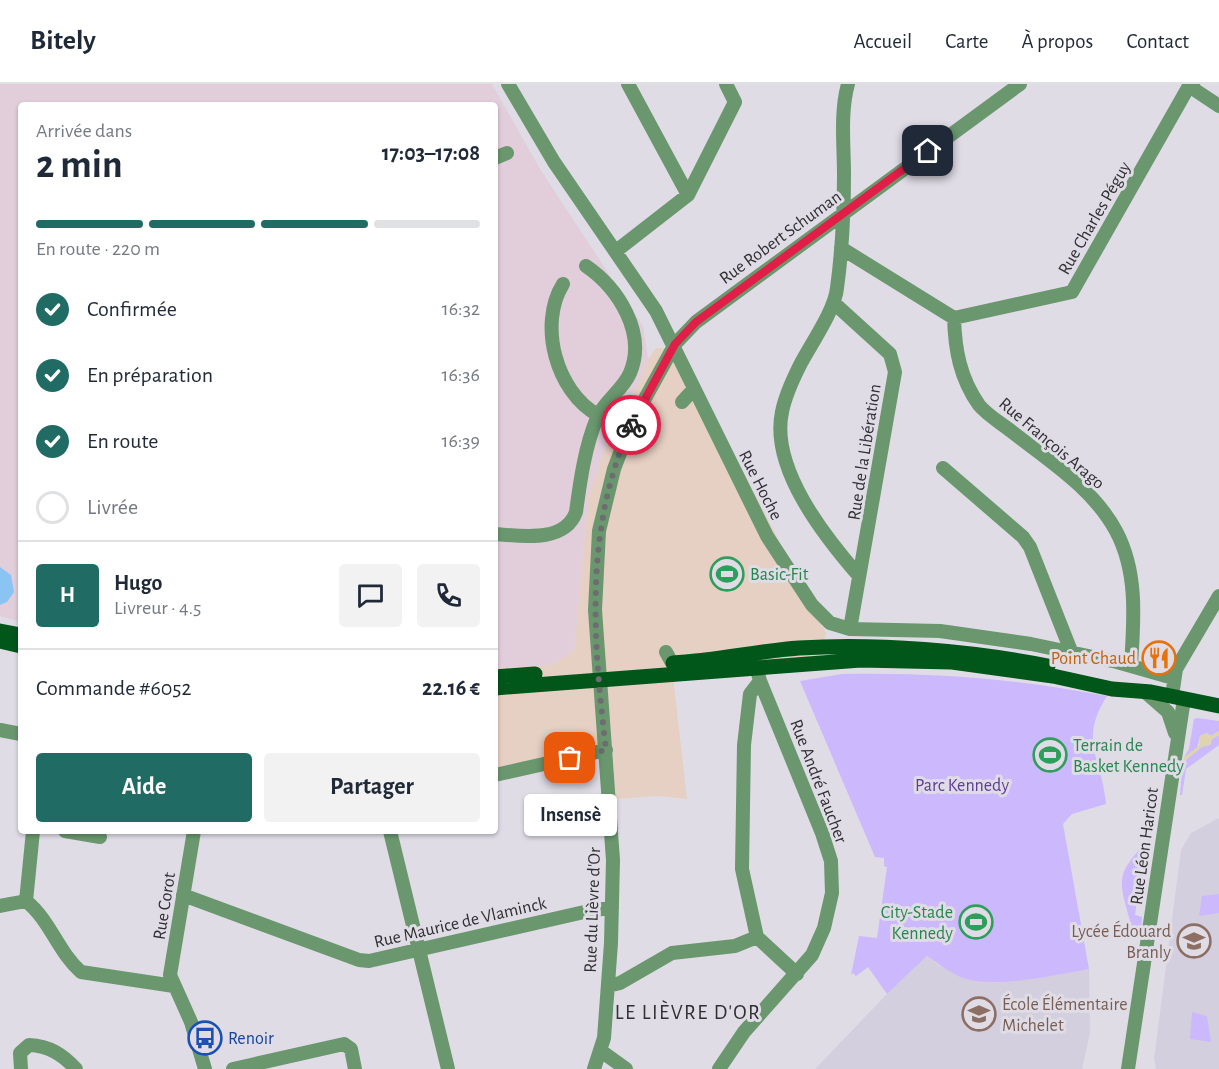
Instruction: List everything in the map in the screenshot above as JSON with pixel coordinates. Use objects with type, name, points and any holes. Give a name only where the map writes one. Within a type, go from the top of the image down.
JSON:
[{"type":"main road","points":[[0,631],[18,634]]},
{"type":"main road","points":[[0,641],[18,645]]},
{"type":"main road","points":[[498,688],[599,673],[669,658],[812,648],[870,648],[971,654],[1120,680],[1147,692]]},
{"type":"main road","points":[[498,677],[727,669],[758,675],[861,660],[952,662],[1053,676],[1112,689],[1147,692],[1219,706]]},
{"type":"street","name":"Rue Hoche","points":[[508,84],[554,162],[616,251],[675,344],[693,390],[766,536],[812,605],[830,623],[850,629],[940,631],[1071,651],[1173,678]]},
{"type":"street","points":[[628,84],[688,195]]},
{"type":"street","points":[[616,251],[688,195],[735,102],[726,84]]},
{"type":"street","points":[[848,84],[843,122],[843,214],[835,304],[825,318],[795,377],[782,413],[782,440],[792,478],[809,512],[859,576]]},
{"type":"street","name":"Rue Robert Schuman","points":[[599,673],[596,572],[602,512],[625,438],[675,344],[710,311],[1020,84]]},
{"type":"street","points":[[1191,85],[1219,106]]},
{"type":"street","name":"Rue Charles Péguy","points":[[954,318],[1072,292],[1191,85]]},
{"type":"street","points":[[841,248],[954,318]]},
{"type":"street","points":[[498,534],[544,534],[563,531],[569,526],[576,512],[598,415],[630,373],[634,330],[627,312],[600,277],[586,266]]},
{"type":"street","points":[[562,284],[552,304],[558,366],[567,388],[588,409],[598,415]]},
{"type":"street","name":"Rue de la Libération","points":[[835,304],[890,354],[895,372],[850,629]]},
{"type":"street","name":"Rue François Arago","points":[[954,318],[955,352],[966,383],[980,406],[1081,486],[1108,517],[1117,533],[1133,590],[1137,668]]},
{"type":"street","points":[[682,402],[693,390]]},
{"type":"street","points":[[944,468],[1023,537],[1030,548],[1071,651]]},
{"type":"street","points":[[1173,678],[1219,596]]},
{"type":"street","name":"Rue André Faucher","points":[[719,1069],[744,1032],[797,974],[816,947],[828,915],[832,893],[831,861],[822,833],[758,675],[754,653]]},
{"type":"street","points":[[1137,668],[1150,680],[1147,692],[1157,700],[1170,717],[1175,744]]},
{"type":"street","name":"Rue du Lièvre d'Or","points":[[594,1069],[601,1051],[608,986],[614,860],[599,673]]},
{"type":"street","points":[[758,675],[750,694],[744,745],[742,869],[757,937],[797,974]]},
{"type":"street","name":"Rue Léon Haricot","points":[[1128,1069],[1175,744],[1178,698],[1173,678]]},
{"type":"street","points":[[0,730],[18,733]]},
{"type":"street","points":[[498,774],[606,750]]},
{"type":"street","points":[[26,901],[33,834]]},
{"type":"street","points":[[82,834],[100,837]]},
{"type":"street","name":"Rue Corot","points":[[174,986],[170,975],[193,834]]},
{"type":"street","points":[[391,834],[421,949],[448,1069]]},
{"type":"street","name":"Rue Maurice de Vlaminck","points":[[183,895],[359,960],[379,960],[593,909],[612,908]]},
{"type":"street","points":[[0,906],[26,901]]},
{"type":"street","points":[[26,901],[39,912],[73,965],[81,972],[174,986],[191,1022],[205,1069]]},
{"type":"street","points":[[608,986],[620,983],[672,953],[735,946],[757,937]]},
{"type":"street","points":[[233,1069],[344,1044],[351,1049],[355,1069]]},
{"type":"street","points":[[21,1069],[20,1053],[29,1045],[43,1046],[55,1051],[75,1069]]},
{"type":"street","points":[[601,1051],[626,1069]]},
{"type":"shaded area","points":[[0,84],[492,84],[540,169],[643,326],[648,359],[637,387],[613,425],[588,498],[574,650],[551,665],[498,668],[498,102],[18,102],[18,621],[0,616]]},
{"type":"shaded area","points":[[656,348],[681,350],[826,633],[821,659],[673,677],[687,799],[659,796],[616,799],[612,747],[498,769],[498,668],[551,665],[574,650],[588,498],[613,425],[637,387],[648,359]]},
{"type":"shaded area","name":"Lycée Édouard Branly","points":[[1219,818],[1219,1069],[1156,1069],[1154,1059],[1181,850],[1191,833]]},
{"type":"shaded area","name":"École Élémentaire Michelet","points":[[927,956],[940,966],[975,981],[1010,980],[1089,969],[1090,1033],[1082,1069],[815,1069]]},
{"type":"green space","name":"Parc Kennedy","points":[[842,674],[909,674],[975,678],[1041,685],[1107,696],[1098,712],[1093,738],[1106,804],[1072,814],[1063,824],[1089,969],[1008,982],[976,981],[958,976],[927,956],[887,994],[868,967],[856,976],[853,973],[851,975],[859,936],[877,938],[887,867],[884,866],[884,858],[875,857],[800,681]]},
{"type":"green space","points":[[1194,719],[1219,721],[1219,731],[1211,736],[1207,733],[1200,736],[1197,749],[1184,757],[1189,749]]},
{"type":"green space","points":[[1219,735],[1219,745],[1186,769],[1182,795],[1180,795],[1183,762],[1202,746],[1210,745],[1212,739]]},
{"type":"green space","points":[[1151,838],[1150,845],[1144,850],[1135,915],[1142,917],[1141,932],[1133,931],[1124,901],[1122,880],[1124,871],[1130,862]]},
{"type":"green space","points":[[1219,894],[1219,913],[1199,916],[1202,896]]},
{"type":"green space","points":[[1192,1012],[1207,1016],[1211,1042],[1190,1039]]},
{"type":"sand","points":[[1219,731],[1219,735],[1212,739],[1210,745],[1202,747],[1183,762],[1184,757],[1199,746],[1200,736],[1207,733],[1211,736]]},
{"type":"water","points":[[0,567],[11,575],[14,592],[7,602],[0,605]]},
{"type":"way so far","points":[[570,758],[606,750],[595,610],[597,552],[605,498],[631,425]]},
{"type":"place","name":"Basic-Fit","points":[[727,574]]},
{"type":"place","name":"Point Chaud","points":[[1159,658]]},
{"type":"place","name":"Terrain de Basket Kennedy","points":[[1050,755]]},
{"type":"place","name":"Insensè","points":[[570,758]]},
{"type":"place","name":"City-Stade Kennedy","points":[[976,922]]},
{"type":"place","name":"Lycée Édouard Branly","points":[[1194,941]]},
{"type":"place","name":"École Élémentaire Michelet","points":[[979,1014]]},
{"type":"place","name":"Renoir","points":[[205,1038]]},
{"type":"district","name":"LE LIÈVRE D'OR","points":[[688,1012]]},
{"type":"route","points":[[631,425],[675,344],[696,322],[741,286],[928,151]]}]
